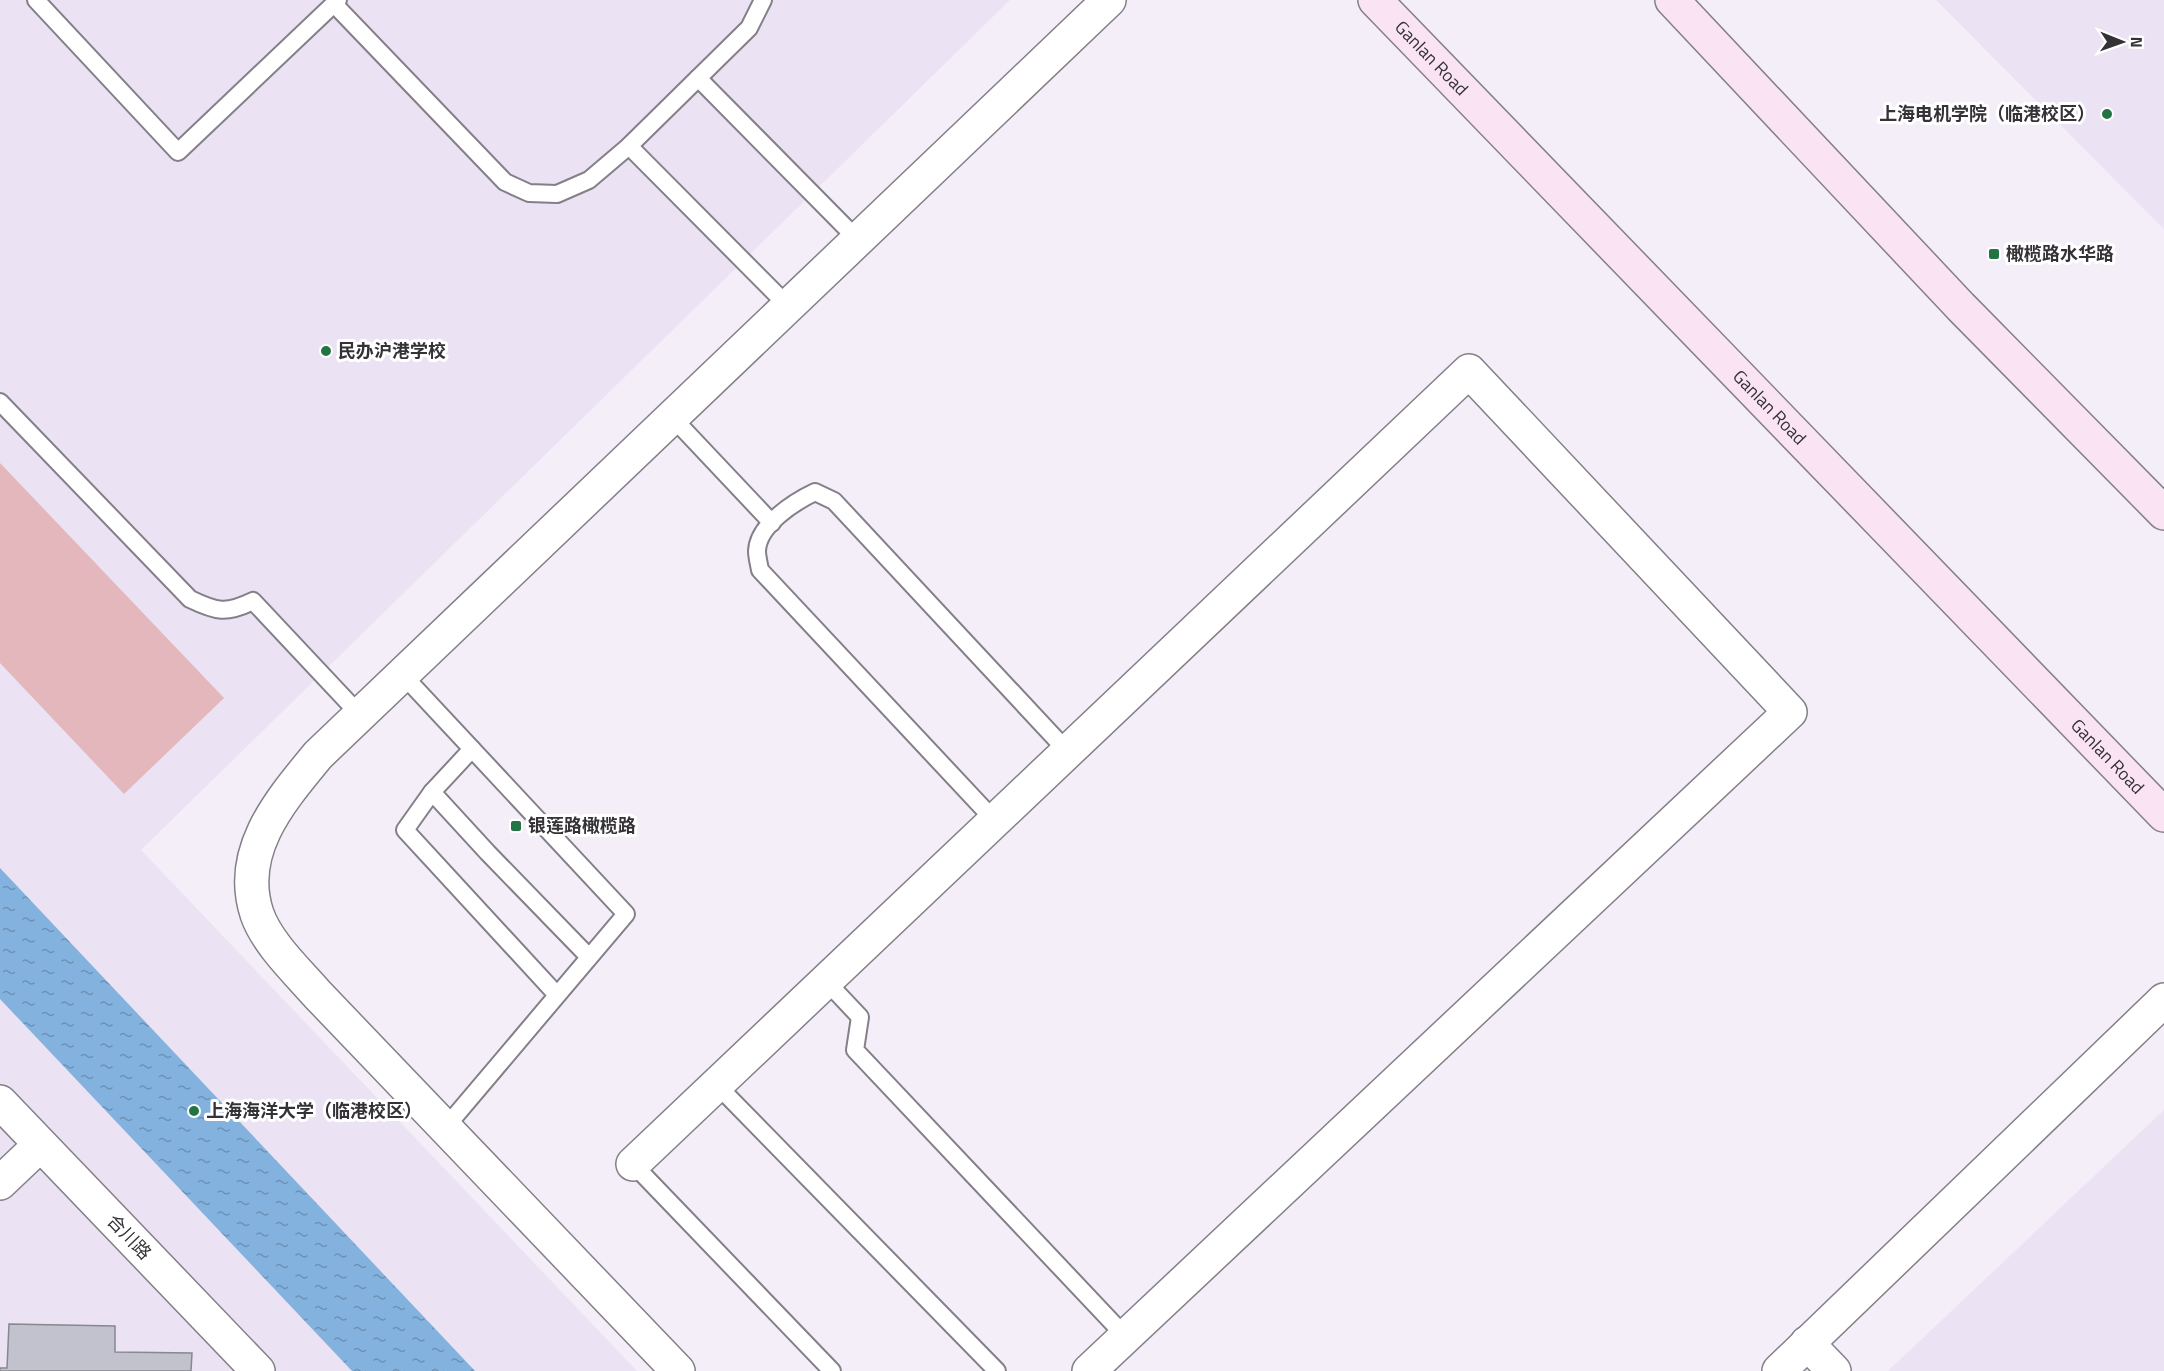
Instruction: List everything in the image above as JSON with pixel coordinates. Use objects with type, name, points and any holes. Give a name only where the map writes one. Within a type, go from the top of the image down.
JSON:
[{"type":"main road","name":"Ganlan Road","points":[[1375,0],[2164,815]]},
{"type":"main road","points":[[1672,0],[1961,307],[2164,513]]},
{"type":"street","points":[[678,1371],[317,994],[277,948],[257,915],[250,881],[262,834],[282,799],[318,756],[1109,0]]},
{"type":"street","points":[[633,1164],[1469,371],[1790,712],[1089,1371]]},
{"type":"street","points":[[1779,1371],[2164,1000]]},
{"type":"street","name":"合川路","points":[[0,1102],[258,1371]]},
{"type":"street","points":[[0,1183],[40,1144]]},
{"type":"street","points":[[1807,1343],[1834,1371]]},
{"type":"lane","points":[[36,0],[178,152],[336,2],[505,182],[529,193],[557,194],[589,180],[629,146],[749,28],[762,0]]},
{"type":"lane","points":[[698,78],[858,240]]},
{"type":"lane","points":[[629,146],[788,306]]},
{"type":"lane","points":[[0,402],[190,599],[211,609],[236,609],[254,601],[360,715]]},
{"type":"lane","points":[[672,417],[772,523]]},
{"type":"lane","points":[[995,821],[760,570],[757,551],[762,533],[794,502],[815,492],[834,501],[1068,752]]},
{"type":"lane","points":[[403,675],[626,914],[445,1128]]},
{"type":"lane","points":[[472,749],[432,792],[405,830],[557,995]]},
{"type":"lane","points":[[432,792],[589,957]]},
{"type":"lane","points":[[826,981],[860,1017],[855,1050],[1126,1337]]},
{"type":"lane","points":[[717,1085],[997,1371]]},
{"type":"lane","points":[[633,1164],[832,1371]]},
{"type":"shaded area","name":"民办沪港学校","points":[[0,0],[1010,0],[141,850],[637,1371],[0,1371]]},
{"type":"shaded area","name":"上海电机学院（临港校区）","points":[[1936,0],[2164,0],[2164,229]]},
{"type":"shaded area","points":[[0,463],[224,698],[124,794],[0,663]]},
{"type":"shaded area","points":[[2164,1110],[2164,1371],[1888,1371]]},
{"type":"water","points":[[0,868],[475,1371],[352,1371],[0,999]]},
{"type":"building","points":[[9,1324],[115,1326],[115,1352],[192,1353],[191,1371],[0,1371],[0,1368],[7,1368]]},
{"type":"place","name":"上海电机学院（临港校区）","points":[[2107,114]]},
{"type":"place","name":"橄榄路水华路","points":[[1994,254]]},
{"type":"place","name":"民办沪港学校","points":[[326,351]]},
{"type":"place","name":"银莲路橄榄路","points":[[516,826]]},
{"type":"place","name":"上海海洋大学（临港校区）","points":[[194,1111]]}]
